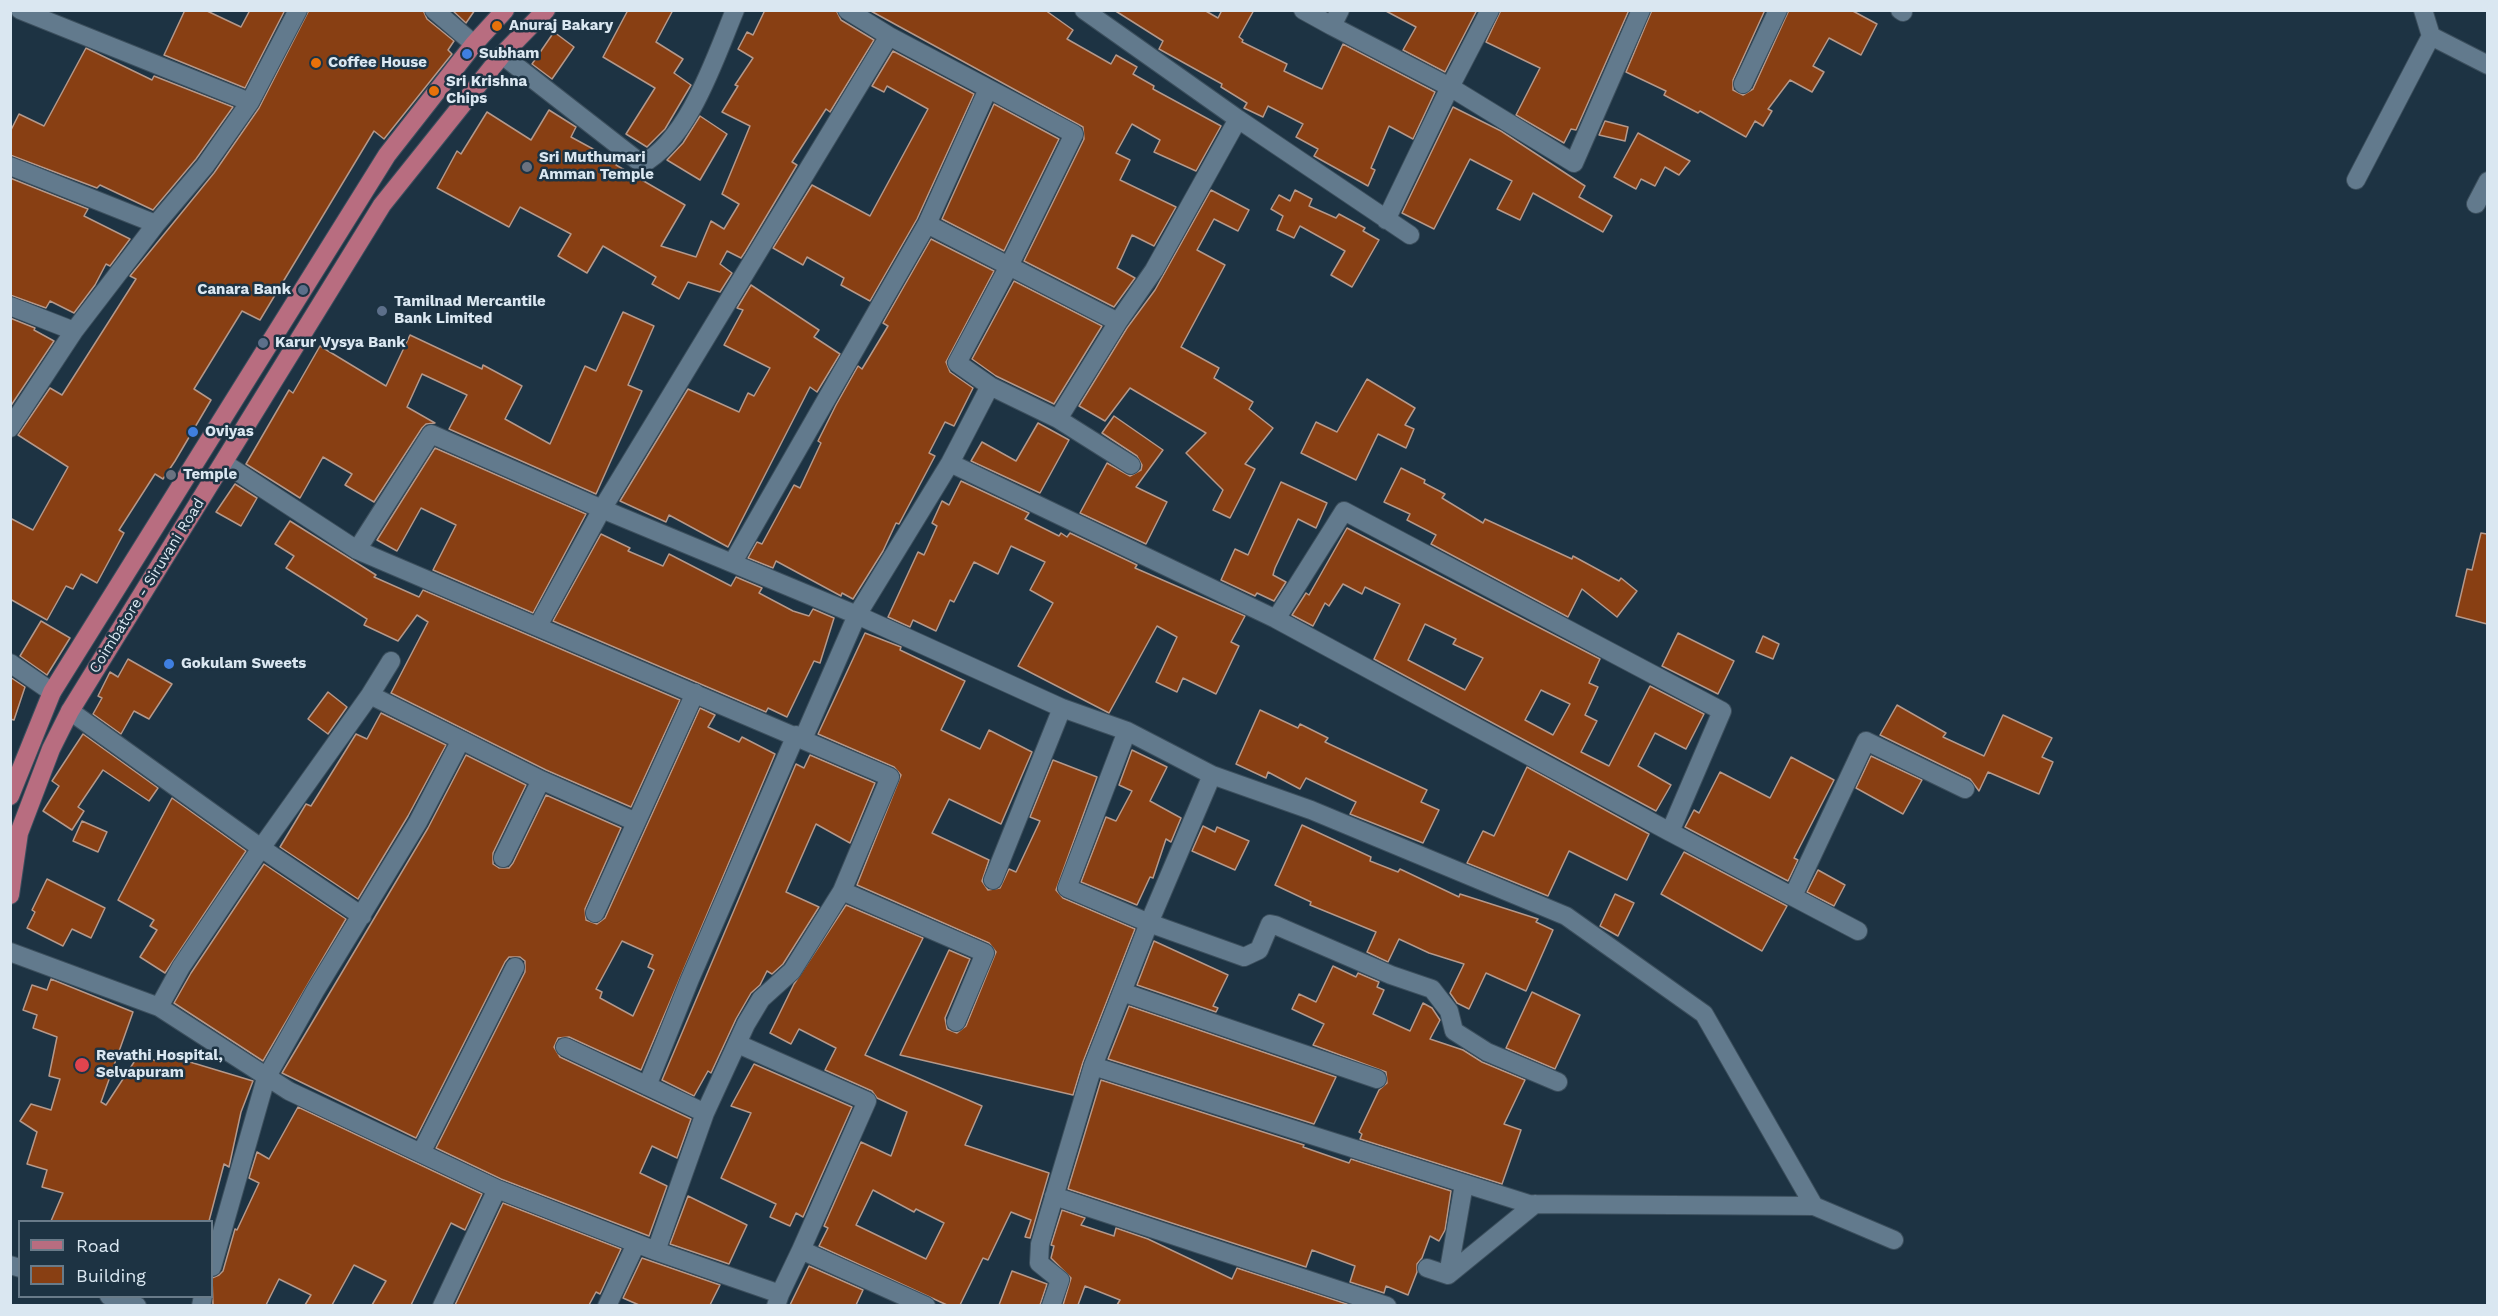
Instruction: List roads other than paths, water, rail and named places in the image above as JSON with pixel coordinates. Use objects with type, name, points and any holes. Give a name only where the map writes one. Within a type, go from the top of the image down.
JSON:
[{"type":"main road","points":[[10,796],[52,692],[387,155],[474,44],[505,10]]},
{"type":"main road","name":"Coimbatore - Siruvani Road","points":[[10,895],[19,833],[51,749],[70,711],[382,205],[502,55],[546,10]]},
{"type":"street","points":[[20,10],[250,102]]},
{"type":"street","points":[[10,428],[74,331],[156,224],[205,166],[250,102],[298,10]]},
{"type":"street","points":[[434,10],[474,44]]},
{"type":"street","points":[[502,55],[642,164],[655,156],[697,102],[735,10]]},
{"type":"street","points":[[847,10],[889,36],[1074,134],[1009,266],[957,363],[990,386],[1058,419],[1131,465]]},
{"type":"street","points":[[1084,10],[1238,119],[1410,235]]},
{"type":"street","points":[[1303,10],[1336,18],[1574,163],[1641,10]]},
{"type":"street","points":[[1386,220],[1490,10]]},
{"type":"street","points":[[1743,84],[1778,10]]},
{"type":"street","points":[[2356,180],[2431,36],[2423,10]]},
{"type":"street","points":[[538,626],[602,509],[889,36]]},
{"type":"street","points":[[2431,36],[2487,65]]},
{"type":"street","points":[[733,562],[927,224],[988,89]]},
{"type":"street","points":[[1058,419],[1118,322],[1154,270],[1238,119]]},
{"type":"street","points":[[10,166],[156,224]]},
{"type":"street","points":[[2476,204],[2487,181]]},
{"type":"street","points":[[927,224],[1118,322]]},
{"type":"street","points":[[10,306],[74,331]]},
{"type":"street","points":[[647,1086],[690,978],[857,615],[950,463],[990,386]]},
{"type":"street","points":[[357,550],[431,434],[602,509],[857,615],[1062,708],[1127,730],[1212,775],[1311,810],[1566,916],[1704,1014],[1814,1206]]},
{"type":"street","points":[[224,463],[357,550],[891,777],[842,891],[792,971],[761,999],[738,1044],[705,1113],[656,1251]]},
{"type":"street","points":[[950,463],[1276,619],[1858,931]]},
{"type":"street","points":[[1276,619],[1344,511],[1722,711],[1670,832]]},
{"type":"street","points":[[159,1007],[181,967],[261,848],[370,695],[391,661]]},
{"type":"street","points":[[10,663],[52,692]]},
{"type":"street","points":[[595,913],[695,693]]},
{"type":"street","points":[[370,695],[541,780],[636,822]]},
{"type":"street","points":[[993,880],[1062,708]]},
{"type":"street","points":[[70,711],[261,848],[362,916]]},
{"type":"street","points":[[1127,730],[1067,888],[1149,923],[1244,957],[1259,950],[1267,928],[1270,924],[1275,925],[1391,975],[1432,989],[1449,1011],[1454,1031],[1487,1052],[1558,1082]]},
{"type":"street","points":[[213,1264],[266,1078],[315,991],[418,822],[461,740]]},
{"type":"street","points":[[1793,896],[1866,741],[1965,789]]},
{"type":"street","points":[[1051,1305],[1060,1280],[1039,1263],[1040,1244],[1093,1066],[1149,923],[1212,775]]},
{"type":"street","points":[[503,858],[541,780]]},
{"type":"street","points":[[842,891],[985,953],[956,1022]]},
{"type":"street","points":[[10,952],[159,1007],[266,1078],[497,1189],[778,1300],[867,1101],[738,1044]]},
{"type":"street","points":[[422,1151],[515,967]]},
{"type":"street","points":[[1122,992],[1377,1079]]},
{"type":"street","points":[[565,1047],[705,1113]]},
{"type":"street","points":[[1093,1066],[1464,1184],[1535,1204],[1814,1206],[1894,1240]]},
{"type":"street","points":[[1448,1275],[1464,1184]]},
{"type":"street","points":[[441,1305],[497,1189]]},
{"type":"street","points":[[1054,1196],[1387,1305]]},
{"type":"street","points":[[1448,1275],[1535,1204]]},
{"type":"street","points":[[607,1305],[636,1244]]},
{"type":"street","points":[[801,1250],[926,1305]]},
{"type":"street","points":[[1427,1268],[1448,1275]]},
{"type":"street","points":[[115,1298],[137,1305]]},
{"type":"place","name":"Anuraj Bakary","points":[[497,26]]},
{"type":"place","name":"Subham","points":[[467,54]]},
{"type":"place","name":"Coffee House","points":[[316,63]]},
{"type":"place","name":"Sri Krishna Chips","points":[[434,91]]},
{"type":"place","name":"Sri Muthumari Amman Temple","points":[[527,167]]},
{"type":"place","name":"Canara Bank","points":[[303,290]]},
{"type":"place","name":"Tamilnad Mercantile Bank Limited","points":[[382,311]]},
{"type":"place","name":"Karur Vysya Bank","points":[[263,343]]},
{"type":"place","name":"Oviyas","points":[[193,432]]},
{"type":"place","name":"Temple","points":[[171,475]]},
{"type":"place","name":"Gokulam Sweets","points":[[169,664]]},
{"type":"place","name":"Revathi Hospital, Selvapuram","points":[[82,1065]]}]
